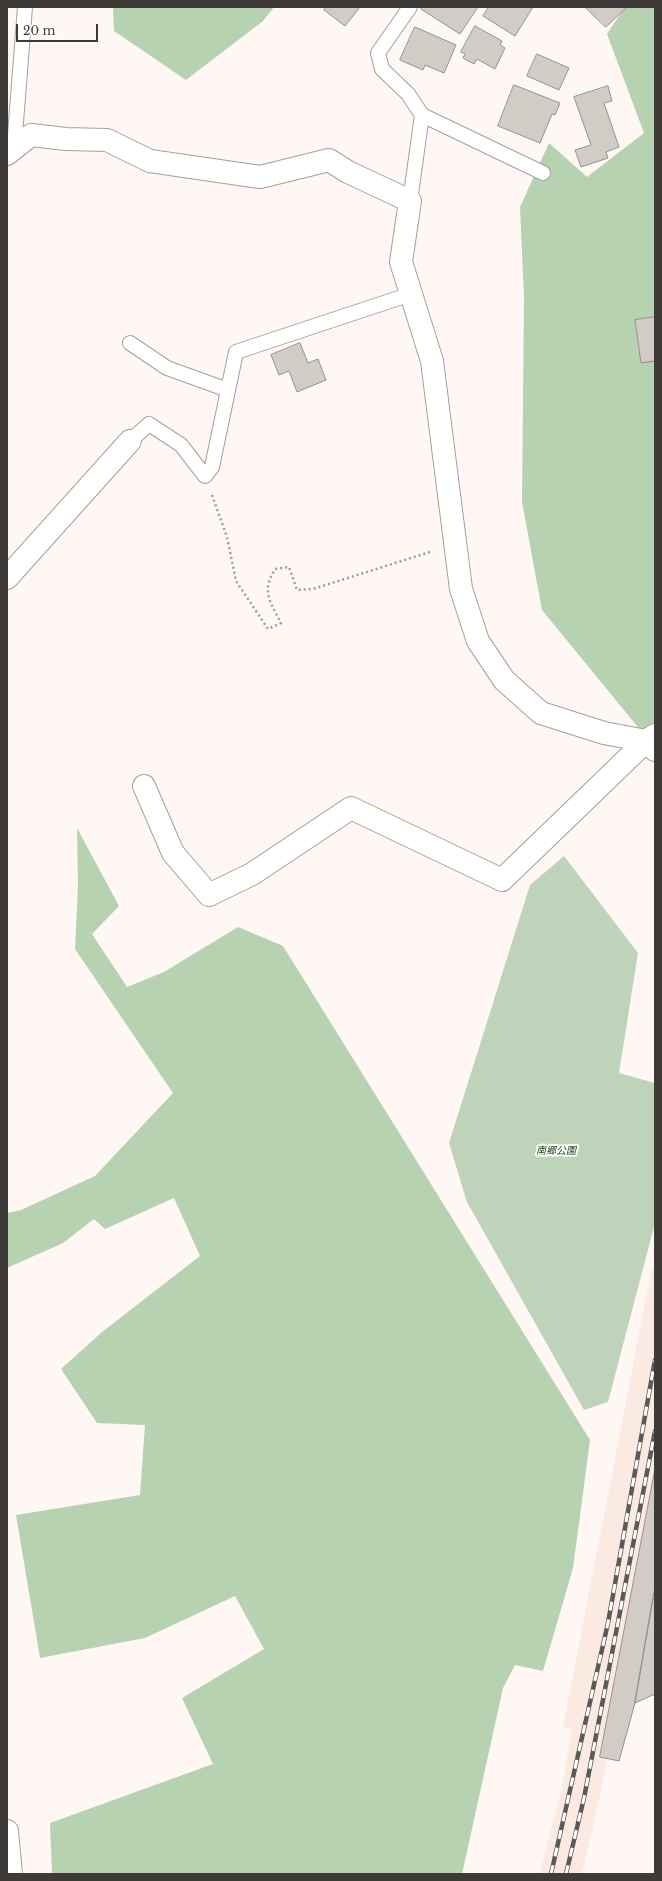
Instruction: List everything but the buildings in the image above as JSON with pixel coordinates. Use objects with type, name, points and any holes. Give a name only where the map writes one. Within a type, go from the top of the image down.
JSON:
[{"type":"street","points":[[10,151],[31,134],[66,139],[107,140],[150,161],[260,177],[329,160],[348,172],[410,201],[401,262],[432,362],[461,589],[478,641],[504,680],[541,712],[604,733],[652,742]]},
{"type":"street","points":[[7,578],[130,441]]},
{"type":"street","points":[[144,786],[173,853],[209,895],[252,874],[351,808],[502,880],[652,742]]},
{"type":"street","points":[[7,1831],[12,1874]]},
{"type":"lane","points":[[10,151],[25,7]]},
{"type":"lane","points":[[410,7],[378,53],[382,69],[408,94],[422,116],[543,173]]},
{"type":"lane","points":[[410,201],[422,116]]},
{"type":"lane","points":[[130,441],[149,424],[182,445],[205,476],[212,467],[236,352],[411,294]]},
{"type":"lane","points":[[130,343],[167,368],[228,390]]},
{"type":"path","points":[[205,476],[227,537],[236,581],[268,629],[282,623],[268,597],[268,581],[275,569],[289,567],[297,590],[313,589],[456,544]]},
{"type":"shaded area","points":[[652,1267],[655,1267],[655,1587],[653,1599],[655,1600],[655,1694],[635,1703],[619,1761],[607,1759],[582,1874],[539,1874],[561,1792],[572,1729],[563,1727]]},
{"type":"green space","points":[[113,7],[274,7],[263,21],[186,80],[114,31]]},
{"type":"green space","points":[[625,7],[655,7],[655,728],[646,737],[542,610],[522,502],[524,298],[520,207],[549,143],[587,177],[644,133],[607,34]]},
{"type":"green space","points":[[77,828],[119,906],[92,934],[127,987],[164,972],[238,927],[283,946],[590,1440],[573,1568],[543,1671],[515,1665],[503,1688],[462,1874],[52,1874],[50,1823],[213,1764],[182,1698],[264,1649],[235,1596],[145,1638],[40,1658],[16,1515],[140,1495],[145,1425],[97,1423],[61,1369],[102,1332],[200,1256],[174,1198],[105,1229],[94,1219],[63,1243],[7,1268],[7,1213],[21,1210],[95,1176],[173,1093],[75,949],[78,885]]},
{"type":"green space","name":"南郷公園","points":[[564,856],[638,953],[619,1073],[655,1083],[655,1223],[608,1402],[584,1410],[467,1202],[449,1143],[530,885]]},
{"type":"railway","points":[[551,1874],[608,1623],[655,1360]]},
{"type":"railway","points":[[566,1874],[584,1798],[655,1431]]}]
